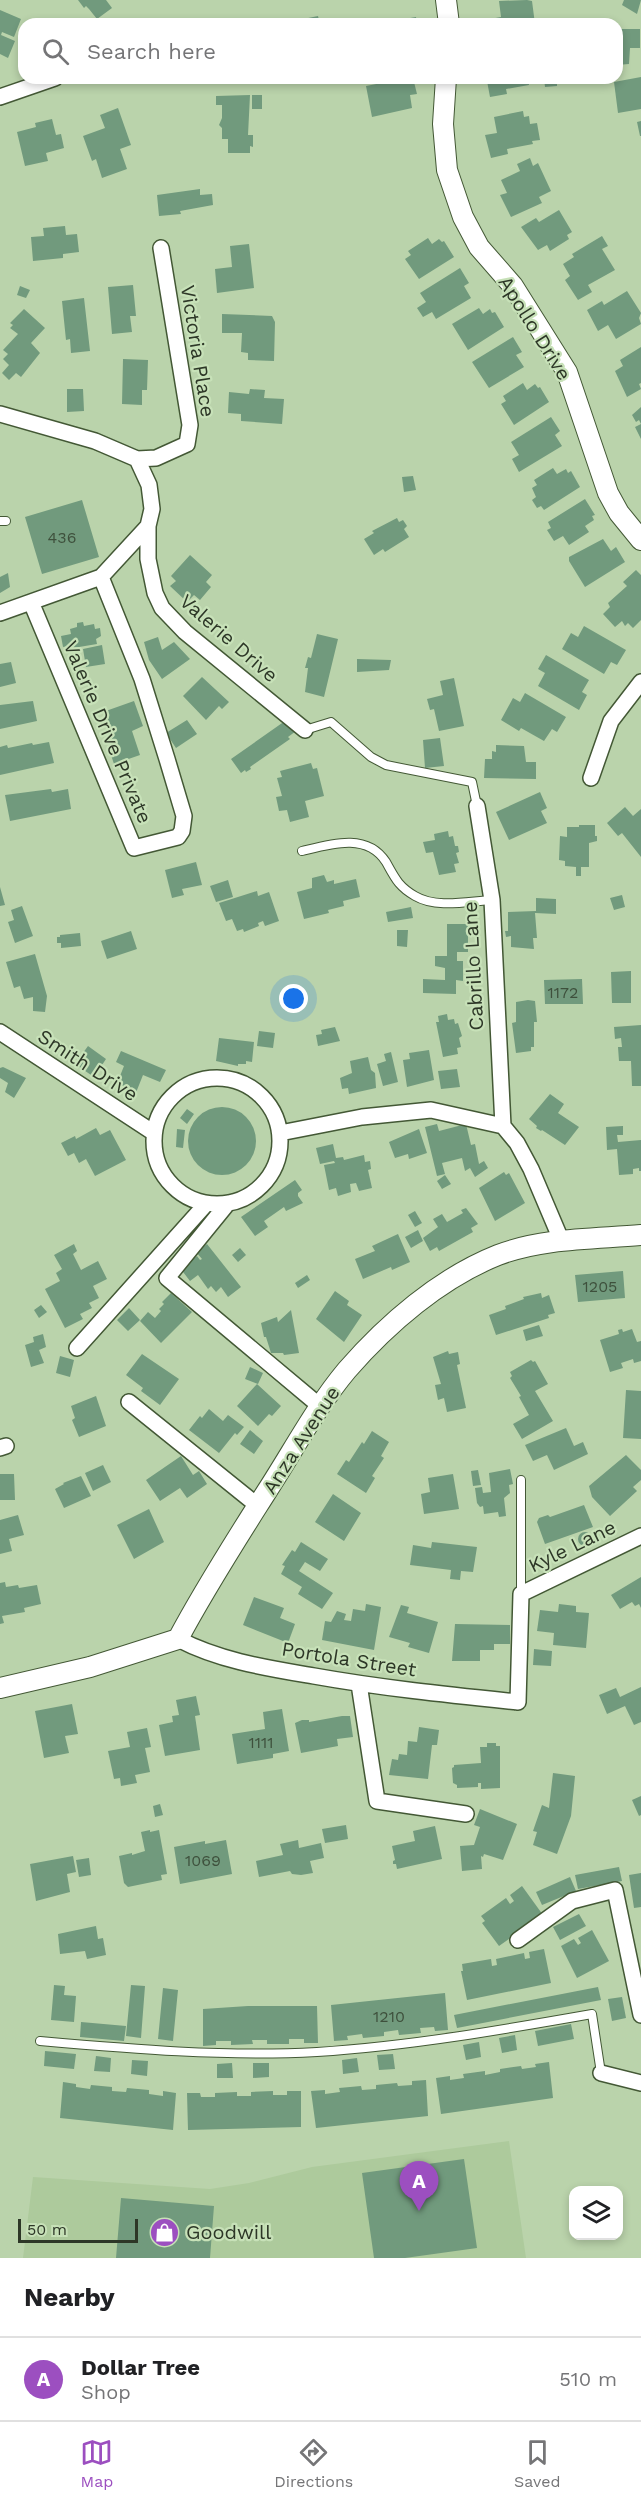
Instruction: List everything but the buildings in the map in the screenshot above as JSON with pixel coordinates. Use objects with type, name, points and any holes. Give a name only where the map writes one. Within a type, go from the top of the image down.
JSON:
[{"type":"street","points":[[446,0],[448,18]]},
{"type":"street","points":[[0,97],[38,84]]},
{"type":"street","name":"Apollo Drive","points":[[446,84],[443,124],[447,170],[463,217],[479,247],[513,286],[567,372],[608,493],[619,513],[641,540]]},
{"type":"street","name":"Victoria Place","points":[[137,459],[156,458],[187,444],[190,425],[161,248]]},
{"type":"street","points":[[0,414],[95,441],[137,459]]},
{"type":"street","name":"Valerie Drive","points":[[137,459],[149,485],[152,508],[148,526],[148,559],[155,593],[162,608],[184,633],[305,730]]},
{"type":"street","points":[[0,613],[101,577],[148,526]]},
{"type":"street","name":"Valerie Drive Private","points":[[31,602],[134,848],[178,837],[182,831],[184,816],[142,679],[101,577]]},
{"type":"street","points":[[591,778],[611,721],[641,682]]},
{"type":"street","name":"Cabrillo Lane","points":[[477,806],[492,900],[503,1126]]},
{"type":"street","name":"Smith Drive","points":[[0,1032],[154,1133]]},
{"type":"street","points":[[206,1078],[226,1078],[246,1084],[262,1096],[274,1113],[280,1133],[279,1152],[273,1170],[261,1186],[246,1197],[228,1203],[206,1204],[188,1197],[172,1186],[161,1171],[154,1153],[154,1133],[159,1114],[171,1097],[187,1084],[206,1078]]},
{"type":"street","points":[[280,1133],[362,1117],[431,1110],[503,1126],[517,1143],[531,1169],[562,1242]]},
{"type":"street","points":[[228,1203],[167,1278],[321,1407]]},
{"type":"street","points":[[77,1348],[206,1204]]},
{"type":"street","name":"Anza Avenue","points":[[178,1639],[321,1407],[346,1371],[376,1340],[436,1290],[464,1272],[497,1256],[518,1249],[562,1242],[641,1235]]},
{"type":"street","points":[[129,1402],[258,1506]]},
{"type":"street","name":"Kyle Lane","points":[[518,1702],[521,1594],[641,1536]]},
{"type":"street","points":[[0,1688],[90,1667],[178,1639]]},
{"type":"street","name":"Portola Street","points":[[178,1639],[204,1652],[272,1669],[359,1684],[518,1702]]},
{"type":"street","points":[[359,1684],[377,1801],[466,1814]]},
{"type":"street","points":[[518,1940],[572,1901],[615,1890],[641,2015]]},
{"type":"street","points":[[601,2073],[641,2083]]},
{"type":"lane","points":[[305,730],[332,722],[371,757],[387,765],[472,782],[477,806]]},
{"type":"lane","points":[[302,852],[325,845],[356,842],[369,845],[385,860],[396,882],[417,897],[441,903],[492,900]]},
{"type":"lane","points":[[521,1480],[521,1594]]},
{"type":"lane","points":[[40,2041],[164,2052],[316,2052],[447,2039],[592,2014],[601,2073]]},
{"type":"shaded area","points":[[509,2141],[526,2258],[23,2258],[33,2177],[210,2189],[249,2183],[312,2167]]},
{"type":"place","name":"Dollar Tree","points":[[419,2211]]},
{"type":"place","name":"Goodwill","points":[[165,2232]]}]
